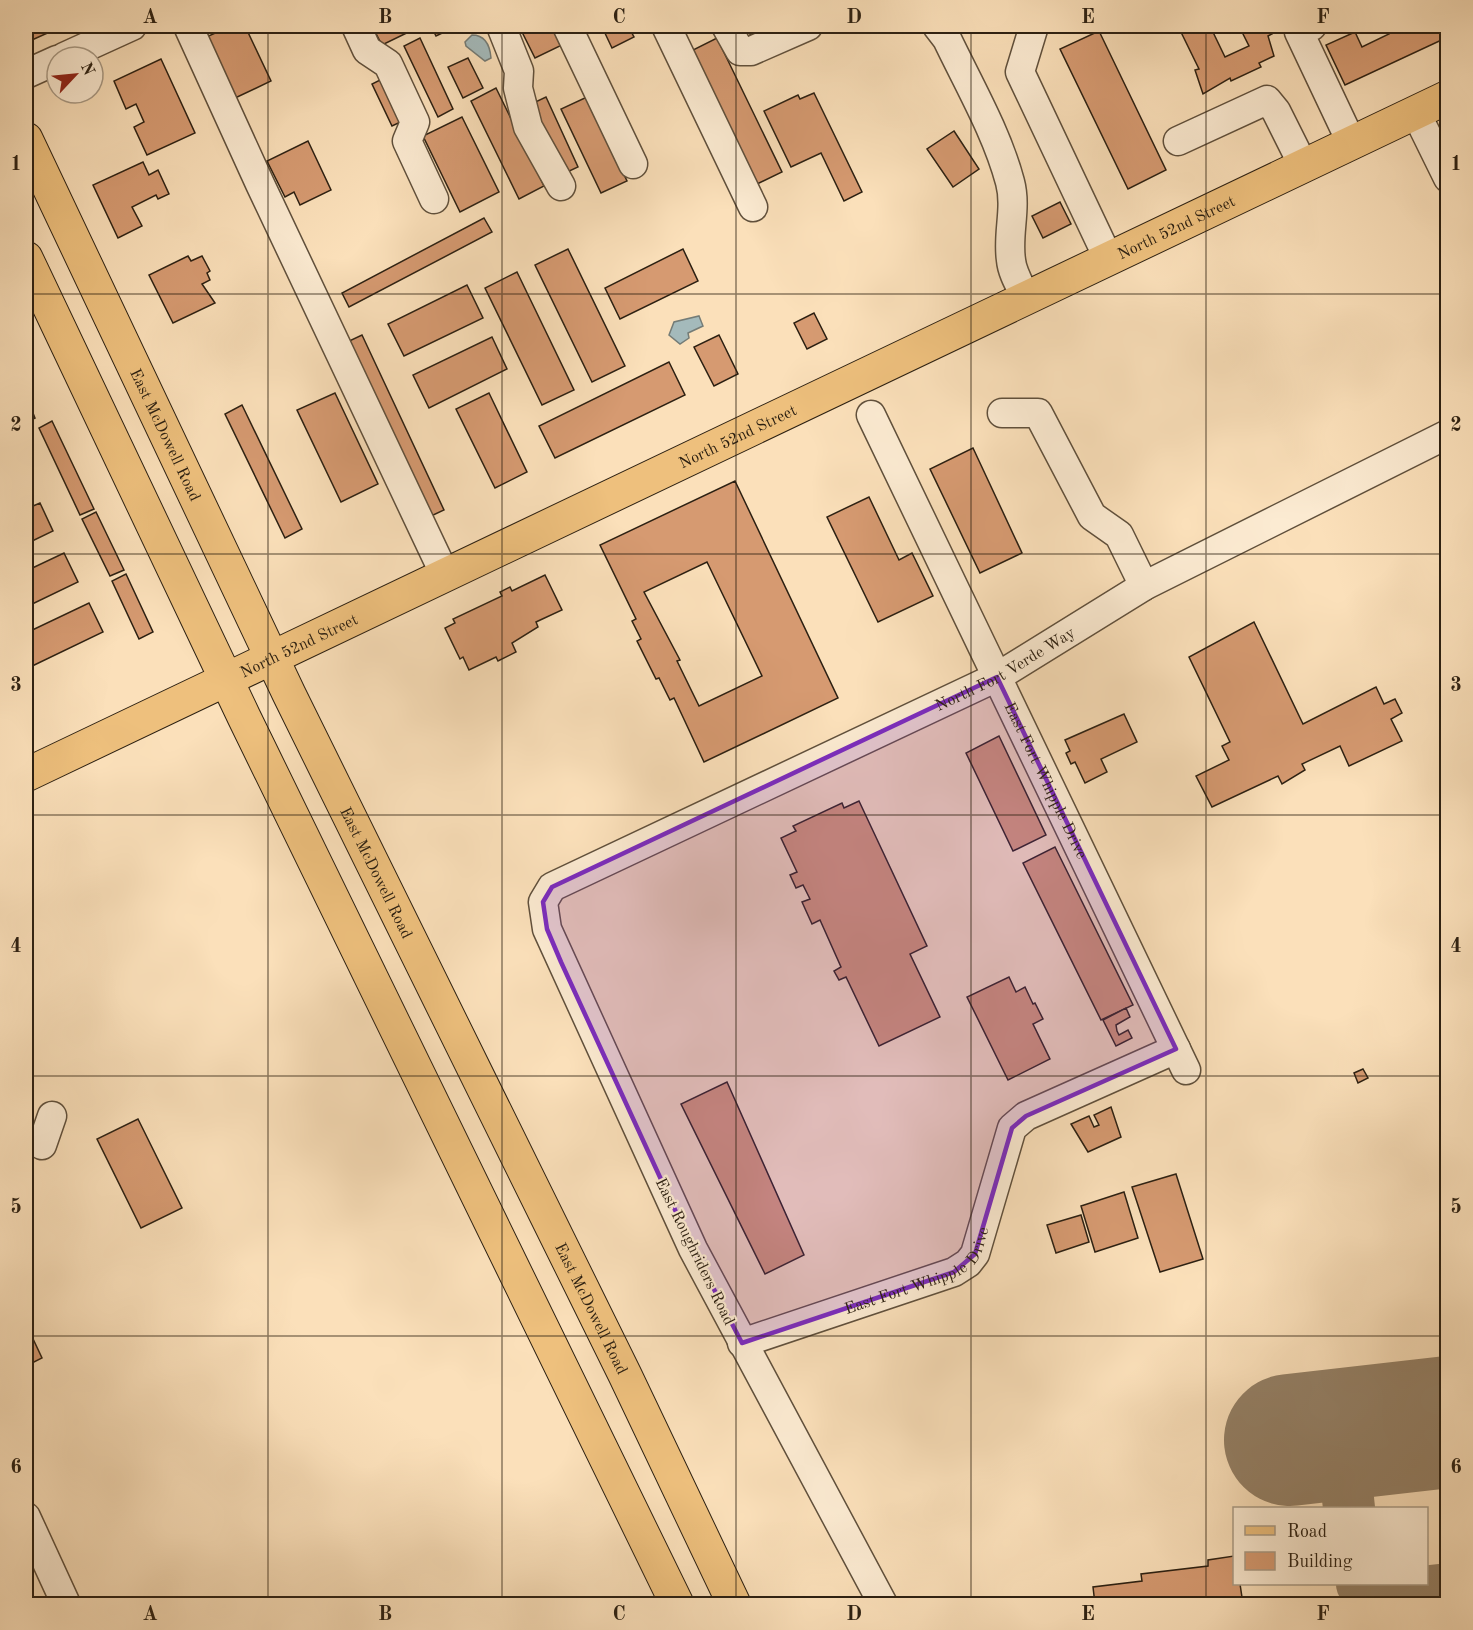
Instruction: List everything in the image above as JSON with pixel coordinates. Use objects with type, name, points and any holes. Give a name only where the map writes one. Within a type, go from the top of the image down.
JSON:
[{"type":"main road","name":"North 52nd Street","points":[[26,775],[225,678],[1448,97]]},
{"type":"main road","name":"East McDowell Road","points":[[26,139],[272,657],[625,1375],[734,1605]]},
{"type":"main road","points":[[26,258],[225,678],[677,1605]]},
{"type":"street","points":[[90,45],[132,26]]},
{"type":"street","points":[[188,26],[265,195],[445,574]]},
{"type":"street","points":[[356,26],[367,50],[388,64],[416,122],[407,141],[434,199]]},
{"type":"street","points":[[501,26],[517,64],[518,88],[528,127],[561,186]]},
{"type":"street","points":[[567,26],[633,164]]},
{"type":"street","points":[[666,26],[753,207]]},
{"type":"street","points":[[726,26],[740,51],[751,51],[808,26]]},
{"type":"street","points":[[937,26],[952,49],[1002,156],[1011,184],[1013,215],[1011,263],[1026,298]]},
{"type":"street","points":[[1034,26],[1020,72],[1109,260]]},
{"type":"street","points":[[1306,29],[1352,144]]},
{"type":"street","points":[[26,74],[45,65]]},
{"type":"street","points":[[1178,141],[1267,100],[1276,111],[1304,167]]},
{"type":"street","points":[[1416,113],[1448,177]]},
{"type":"street","points":[[1002,413],[1038,414],[1092,516],[1119,535],[1144,586]]},
{"type":"street","name":"East Fort Whipple Drive","points":[[742,1343],[954,1272],[968,1263],[975,1254],[1012,1128],[1033,1112],[1181,1059],[871,415]]},
{"type":"street","name":"North Fort Verde Way","points":[[552,887],[997,677],[1144,586],[1448,434]]},
{"type":"street","name":"East Roughriders Road","points":[[552,887],[543,902],[547,929],[693,1249],[883,1605]]},
{"type":"street","points":[[42,1145],[52,1116]]},
{"type":"street","points":[[26,1517],[66,1605]]},
{"type":"highlighted area","points":[[997,677],[1176,1049],[1026,1116],[1012,1128],[975,1254],[954,1272],[742,1343],[693,1249],[561,962],[547,929],[543,902],[552,887]]},
{"type":"shaded area","points":[[472,35],[477,35],[486,42],[491,58],[485,61],[466,46],[465,42]]},
{"type":"shaded area","points":[[699,316],[703,326],[688,333],[689,338],[680,344],[669,335],[674,322]]},
{"type":"building","points":[[26,26],[63,26],[32,40]]},
{"type":"building","points":[[231,26],[245,26],[271,81],[233,99],[204,38]]},
{"type":"building","points":[[372,26],[418,26],[419,27],[382,45]]},
{"type":"building","points":[[431,26],[457,26],[436,36]]},
{"type":"building","points":[[519,26],[553,26],[562,45],[535,58]]},
{"type":"building","points":[[610,26],[628,26],[634,37],[612,48],[603,29]]},
{"type":"building","points":[[746,26],[781,26],[754,42]]},
{"type":"building","points":[[1178,26],[1210,26],[1225,57],[1249,46],[1239,26],[1268,26],[1272,34],[1268,36],[1274,56],[1259,63],[1261,67],[1231,81],[1230,78],[1203,94],[1195,70],[1199,69]]},
{"type":"building","points":[[1385,26],[1448,26],[1448,37],[1345,85],[1326,45],[1355,32],[1362,47],[1389,34]]},
{"type":"building","points":[[1099,31],[1166,170],[1128,189],[1060,49]]},
{"type":"building","points":[[420,38],[453,109],[438,117],[404,46]]},
{"type":"building","points":[[717,38],[782,172],[755,185],[691,51]]},
{"type":"building","points":[[468,58],[483,88],[463,98],[448,67]]},
{"type":"building","points":[[161,59],[195,133],[147,155],[134,127],[144,122],[136,104],[126,109],[114,81]]},
{"type":"building","points":[[386,77],[407,119],[392,126],[372,84]]},
{"type":"building","points":[[496,88],[544,186],[519,199],[471,101]]},
{"type":"building","points":[[814,93],[862,192],[844,201],[821,153],[791,167],[764,111],[798,95],[800,99]]},
{"type":"building","points":[[546,97],[578,167],[563,174],[531,104]]},
{"type":"building","points":[[587,97],[627,181],[601,193],[561,109]]},
{"type":"building","points":[[462,117],[499,192],[460,212],[423,136]]},
{"type":"building","points":[[954,131],[979,169],[953,187],[927,149]]},
{"type":"building","points":[[308,141],[331,190],[300,205],[294,192],[285,197],[267,161]]},
{"type":"building","points":[[143,162],[149,175],[158,170],[169,194],[158,199],[156,195],[132,207],[142,226],[118,238],[93,185]]},
{"type":"building","points":[[1060,202],[1071,224],[1043,238],[1032,216]]},
{"type":"building","points":[[484,218],[492,232],[349,307],[342,293]]},
{"type":"building","points":[[568,249],[625,366],[592,382],[535,265]]},
{"type":"building","points":[[683,249],[698,281],[620,319],[605,288]]},
{"type":"building","points":[[188,256],[191,261],[202,256],[210,271],[207,273],[210,280],[202,284],[215,303],[173,323],[149,275]]},
{"type":"building","points":[[517,272],[574,390],[542,405],[485,288]]},
{"type":"building","points":[[467,285],[483,318],[404,356],[388,324]]},
{"type":"building","points":[[814,313],[827,339],[807,349],[794,323]]},
{"type":"building","points":[[362,335],[444,510],[429,517],[347,342]]},
{"type":"building","points":[[719,335],[738,374],[714,386],[694,347]]},
{"type":"building","points":[[492,337],[507,369],[429,408],[413,375]]},
{"type":"building","points":[[669,362],[685,395],[555,458],[539,426]]},
{"type":"building","points":[[335,393],[378,484],[341,502],[297,410]]},
{"type":"building","points":[[489,393],[527,472],[495,488],[456,409]]},
{"type":"building","points":[[29,403],[35,418],[26,422],[26,404]]},
{"type":"building","points":[[242,405],[302,529],[285,538],[225,414]]},
{"type":"building","points":[[52,421],[94,509],[80,515],[39,428]]},
{"type":"building","points":[[973,448],[1022,553],[980,573],[930,469]]},
{"type":"building","points":[[735,481],[838,698],[704,762],[674,698],[670,700],[659,678],[656,679],[637,641],[641,639],[632,621],[636,619],[600,545]],"holes":[[[707,562],[762,676],[699,706],[677,661],[680,660],[644,592]]]},
{"type":"building","points":[[869,497],[899,560],[912,553],[933,596],[878,622],[827,517]]},
{"type":"building","points":[[40,503],[53,531],[26,544],[26,509]]},
{"type":"building","points":[[96,512],[124,570],[110,576],[82,519]]},
{"type":"building","points":[[64,553],[78,582],[26,607],[26,571]]},
{"type":"building","points":[[126,574],[153,632],[139,639],[112,581]]},
{"type":"building","points":[[545,575],[562,610],[536,622],[538,627],[512,643],[516,652],[498,661],[496,657],[469,670],[463,657],[460,659],[445,628],[455,623],[453,619],[502,596],[500,592],[510,587],[512,591]]},
{"type":"building","points":[[89,603],[103,632],[26,669],[26,633]]},
{"type":"building","points":[[1254,622],[1303,724],[1376,687],[1384,704],[1395,699],[1402,713],[1391,719],[1402,741],[1349,766],[1340,746],[1302,764],[1305,770],[1282,784],[1278,776],[1212,807],[1196,776],[1229,760],[1222,746],[1230,742],[1189,657]]},
{"type":"building","points":[[1124,714],[1137,742],[1101,759],[1107,772],[1085,783],[1075,762],[1071,764],[1066,753],[1070,751],[1065,740]]},
{"type":"building","points":[[999,736],[1046,835],[1013,851],[966,753]]},
{"type":"building","points":[[859,801],[927,946],[910,954],[940,1017],[879,1046],[846,977],[839,980],[834,971],[841,967],[820,920],[812,924],[802,902],[810,899],[803,885],[796,888],[790,875],[797,872],[781,838],[796,831],[793,826],[842,803],[844,808]]},
{"type":"building","points":[[1055,847],[1133,1005],[1101,1020],[1023,863]]},
{"type":"building","points":[[1009,977],[1016,992],[1025,987],[1043,1019],[1033,1024],[1050,1059],[1008,1080],[967,997]]},
{"type":"building","points":[[1126,1008],[1130,1017],[1116,1025],[1117,1031],[1119,1035],[1128,1030],[1132,1038],[1116,1046],[1103,1020]]},
{"type":"building","points":[[1363,1069],[1368,1078],[1358,1083],[1354,1073]]},
{"type":"building","points":[[727,1082],[804,1255],[765,1274],[681,1104]]},
{"type":"building","points":[[1111,1107],[1121,1137],[1088,1152],[1071,1124],[1089,1116],[1094,1127],[1099,1125],[1094,1115]]},
{"type":"building","points":[[138,1119],[182,1208],[141,1228],[97,1139]]},
{"type":"building","points":[[1176,1174],[1203,1259],[1160,1272],[1132,1187]]},
{"type":"building","points":[[1124,1192],[1138,1238],[1095,1252],[1081,1206]]},
{"type":"building","points":[[1081,1215],[1089,1242],[1056,1253],[1047,1225]]},
{"type":"building","points":[[26,1324],[42,1358],[26,1366]]},
{"type":"building","points":[[1233,1556],[1233,1585],[1240,1585],[1243,1604],[1095,1604],[1093,1587],[1142,1581],[1141,1574],[1208,1566],[1208,1560]]},
{"type":"taxiway","points":[[1341,1434],[1349,1507]]},
{"type":"taxiway","points":[[1363,1585],[1376,1594],[1385,1596],[1448,1589]]},
{"type":"runway","points":[[1290,1440],[1448,1422]]}]
